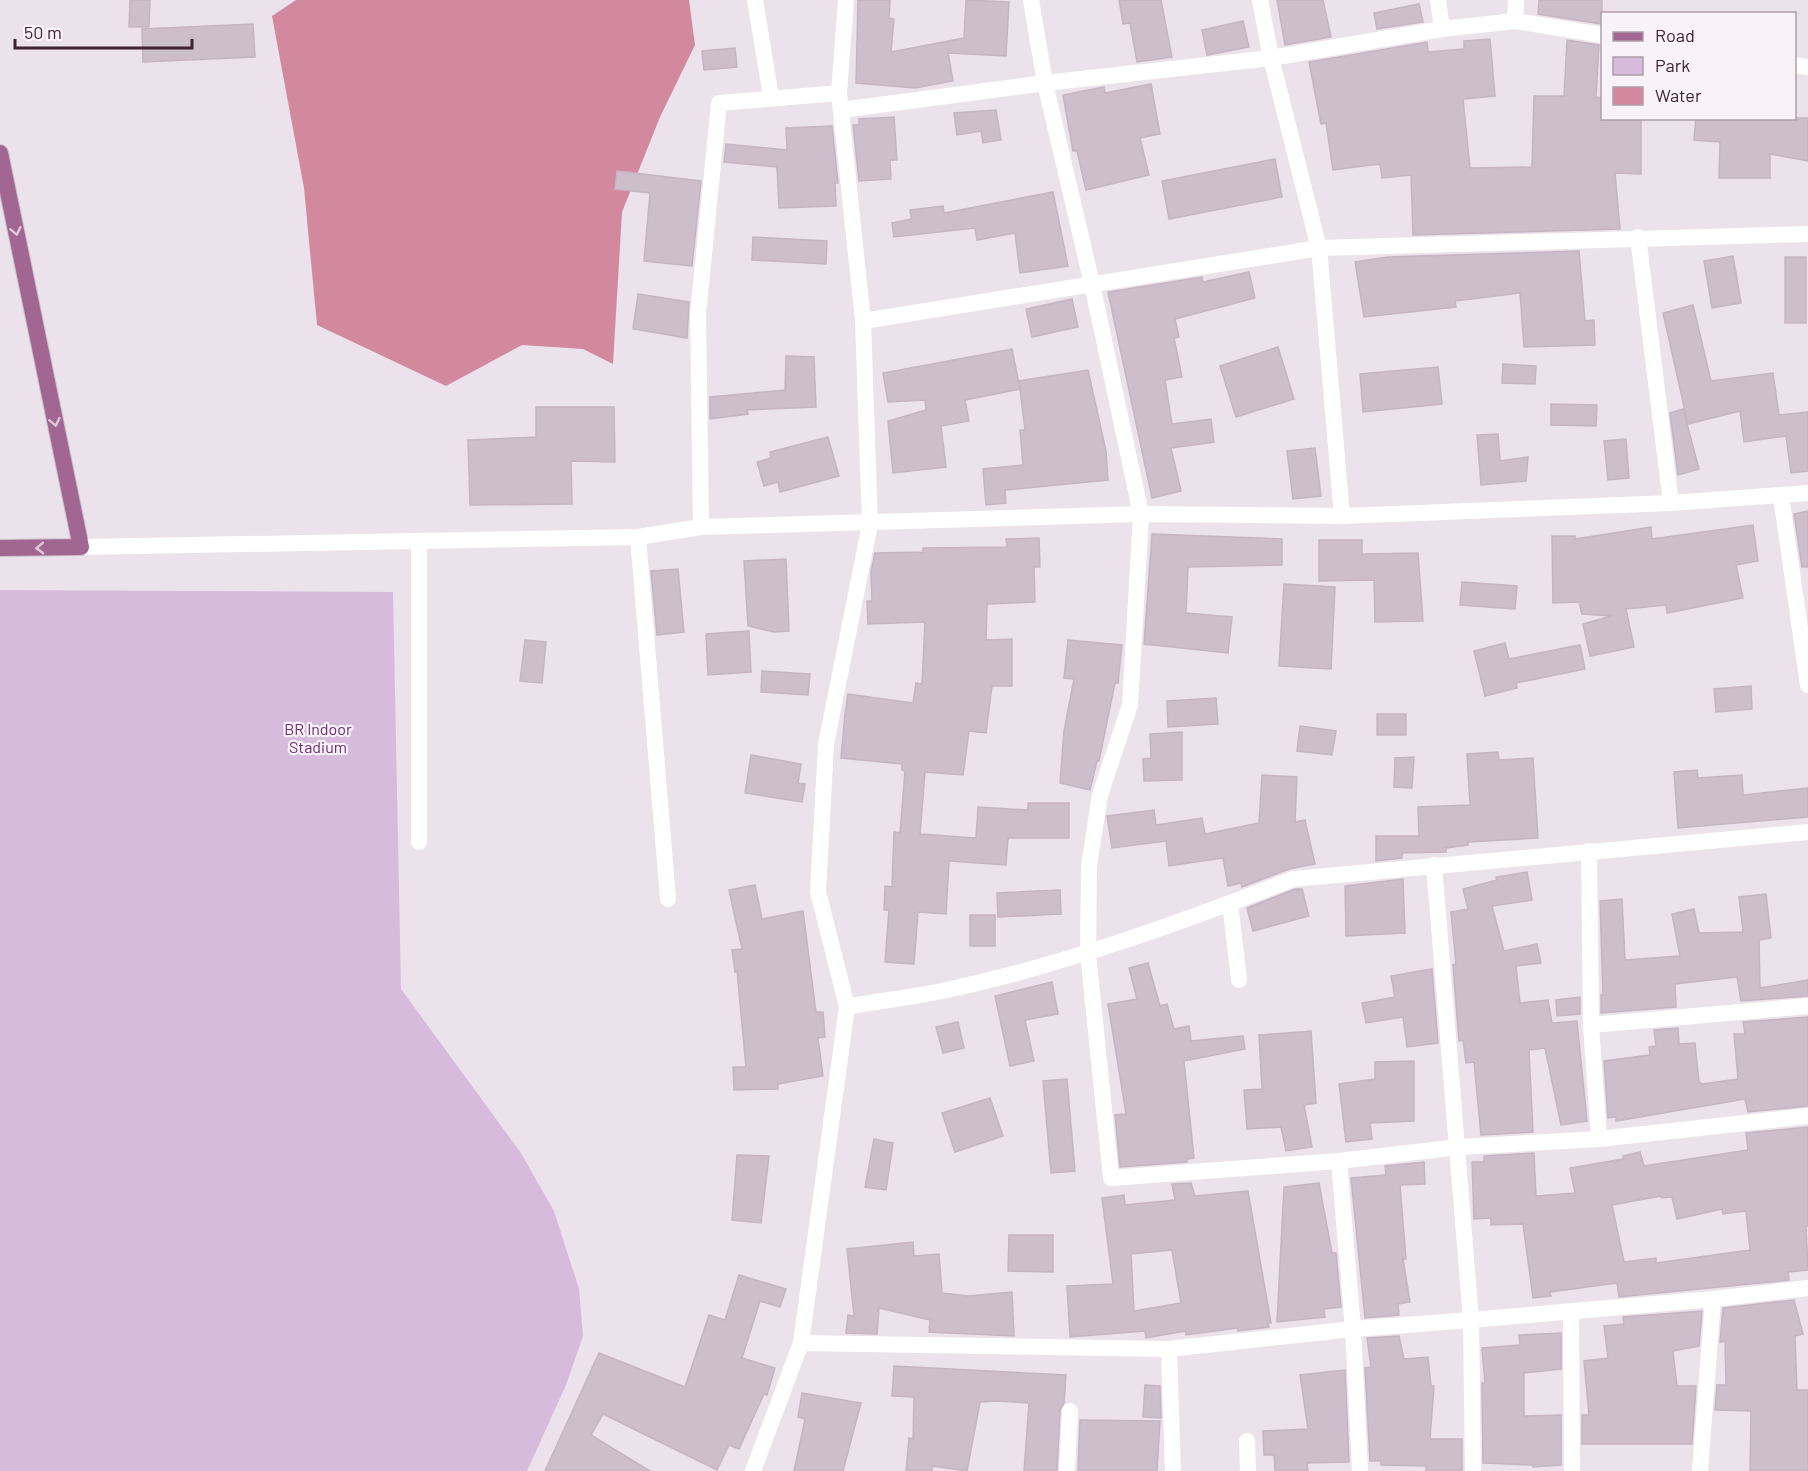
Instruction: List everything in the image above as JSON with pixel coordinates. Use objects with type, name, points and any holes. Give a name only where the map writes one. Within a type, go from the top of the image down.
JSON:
[{"type":"main road","points":[[0,153],[81,547],[0,548]]},
{"type":"street","points":[[755,0],[771,97]]},
{"type":"street","points":[[753,1471],[801,1343],[847,1007],[818,892],[826,744],[870,524],[863,321],[840,93],[846,0]]},
{"type":"street","points":[[1031,0],[1045,82],[1092,284],[1140,514],[1130,705],[1100,795],[1089,866],[1088,953],[1111,1178],[1339,1161],[1459,1147],[1599,1139],[1808,1116]]},
{"type":"street","points":[[1260,0],[1271,58],[1319,248],[1342,516]]},
{"type":"street","points":[[1438,0],[1442,29]]},
{"type":"street","points":[[1515,21],[1516,0]]},
{"type":"street","points":[[841,110],[1045,82],[1271,58],[1442,29],[1515,21],[1601,35]]},
{"type":"street","points":[[701,527],[698,314],[719,103],[840,93]]},
{"type":"street","points":[[863,321],[1319,248],[1638,237],[1808,234]]},
{"type":"street","points":[[1638,237],[1671,503]]},
{"type":"street","points":[[81,547],[638,537],[701,527],[870,524],[1140,514],[1342,516],[1671,503],[1808,494]]},
{"type":"street","points":[[1781,496],[1808,685]]},
{"type":"street","points":[[638,537],[668,898]]},
{"type":"street","points":[[419,541],[419,842]]},
{"type":"street","points":[[847,1007],[936,992],[1088,953],[1293,879],[1808,832]]},
{"type":"street","points":[[1588,851],[1591,1025],[1599,1139]]},
{"type":"street","points":[[1434,865],[1459,1147],[1471,1320],[1473,1471]]},
{"type":"street","points":[[1230,903],[1239,980]]},
{"type":"street","points":[[1591,1025],[1808,1006]]},
{"type":"street","points":[[1339,1161],[1353,1329],[1360,1471]]},
{"type":"street","points":[[801,1343],[1169,1349],[1353,1329],[1571,1312],[1808,1288]]},
{"type":"street","points":[[1700,1471],[1713,1299]]},
{"type":"street","points":[[1571,1312],[1572,1471]]},
{"type":"street","points":[[1169,1349],[1173,1471]]},
{"type":"street","points":[[1067,1471],[1070,1411]]},
{"type":"street","points":[[1247,1441],[1248,1471]]},
{"type":"green space","name":"BR Indoor Stadium","points":[[0,590],[393,592],[401,989],[521,1153],[554,1211],[579,1289],[583,1336],[566,1385],[527,1471],[0,1471]]},
{"type":"water","points":[[296,0],[689,0],[695,45],[660,117],[622,212],[613,364],[583,349],[522,345],[446,386],[317,325],[304,188],[272,16]]},
{"type":"building","points":[[130,0],[150,0],[149,27],[129,27]]},
{"type":"building","points":[[858,0],[890,0],[889,18],[894,19],[891,52],[964,38],[966,0],[1009,2],[1006,56],[948,53],[953,81],[915,88],[856,83]]},
{"type":"building","points":[[1119,0],[1161,0],[1172,57],[1137,62],[1130,23],[1123,24]]},
{"type":"building","points":[[1277,0],[1323,0],[1331,37],[1285,45]]},
{"type":"building","points":[[1539,0],[1602,0],[1601,24],[1538,14]]},
{"type":"building","points":[[1419,4],[1423,22],[1377,29],[1374,13]]},
{"type":"building","points":[[1243,21],[1249,47],[1207,55],[1202,30]]},
{"type":"building","points":[[253,24],[255,57],[143,62],[142,29]]},
{"type":"building","points":[[1490,39],[1495,96],[1463,99],[1470,168],[1532,167],[1534,96],[1564,96],[1567,40],[1599,45],[1596,97],[1601,98],[1601,120],[1641,120],[1641,174],[1615,173],[1620,229],[1413,235],[1411,175],[1382,178],[1380,164],[1333,170],[1326,123],[1321,124],[1309,62],[1427,42],[1428,52],[1464,49],[1464,41]]},
{"type":"building","points":[[735,48],[737,67],[704,70],[702,51]]},
{"type":"building","points":[[1151,84],[1160,134],[1140,138],[1149,175],[1086,190],[1077,151],[1073,151],[1063,95],[1104,87],[1105,93]]},
{"type":"building","points":[[996,110],[1001,140],[983,143],[981,131],[957,135],[954,113]]},
{"type":"building","points":[[894,117],[897,160],[890,160],[891,179],[859,181],[853,125],[859,125],[859,119]]},
{"type":"building","points":[[1808,118],[1808,161],[1770,154],[1770,178],[1719,178],[1720,142],[1694,140],[1696,120]]},
{"type":"building","points":[[832,126],[838,183],[835,183],[836,206],[779,208],[777,167],[724,162],[726,144],[787,150],[786,128]]},
{"type":"building","points":[[1275,159],[1282,197],[1169,219],[1162,181]]},
{"type":"building","points":[[617,171],[701,181],[692,266],[644,261],[650,193],[615,189]]},
{"type":"building","points":[[1053,192],[1068,266],[1020,273],[1015,233],[977,240],[975,228],[894,237],[892,223],[911,219],[910,210],[943,206],[944,213]]},
{"type":"building","points":[[753,237],[827,241],[826,264],[752,260]]},
{"type":"building","points":[[1579,251],[1585,321],[1594,320],[1595,345],[1524,347],[1520,293],[1455,301],[1456,307],[1364,317],[1355,262],[1388,257]]},
{"type":"building","points":[[1733,256],[1741,303],[1712,308],[1704,261]]},
{"type":"building","points":[[1785,257],[1806,257],[1806,323],[1785,323]]},
{"type":"building","points":[[1249,272],[1255,298],[1175,319],[1179,337],[1174,338],[1182,377],[1165,380],[1172,424],[1211,419],[1214,442],[1171,448],[1181,491],[1152,498],[1108,292],[1202,277],[1203,282]]},
{"type":"building","points":[[638,294],[689,302],[687,338],[633,329]]},
{"type":"building","points":[[1072,299],[1078,327],[1032,337],[1026,309]]},
{"type":"building","points":[[1693,305],[1711,381],[1773,373],[1779,415],[1808,412],[1808,471],[1791,473],[1786,436],[1744,442],[1740,411],[1688,424],[1663,313]]},
{"type":"building","points":[[1278,347],[1294,399],[1236,417],[1220,366]]},
{"type":"building","points":[[1012,349],[1020,389],[965,400],[969,421],[941,426],[946,467],[893,473],[888,421],[926,410],[925,400],[888,402],[883,373]]},
{"type":"building","points":[[786,356],[814,357],[816,407],[747,410],[748,414],[710,419],[710,397],[785,390]]},
{"type":"building","points":[[1503,364],[1536,366],[1535,384],[1502,383]]},
{"type":"building","points":[[1438,367],[1442,404],[1363,412],[1360,374]]},
{"type":"building","points":[[1088,370],[1106,451],[1108,480],[1005,490],[1006,503],[986,505],[983,469],[1023,465],[1020,430],[1025,430],[1019,381]]},
{"type":"building","points":[[1551,404],[1597,405],[1596,426],[1551,425]]},
{"type":"building","points":[[536,407],[614,407],[615,462],[571,461],[572,504],[470,505],[468,440],[536,437]]},
{"type":"building","points":[[1683,409],[1699,469],[1678,475],[1670,413]]},
{"type":"building","points":[[1498,434],[1500,461],[1528,457],[1526,481],[1481,485],[1477,435]]},
{"type":"building","points":[[828,437],[839,476],[780,492],[778,482],[764,486],[757,462],[771,458],[770,452]]},
{"type":"building","points":[[1626,439],[1629,478],[1608,480],[1604,441]]},
{"type":"building","points":[[1315,448],[1321,496],[1293,499],[1287,451]]},
{"type":"building","points":[[1808,511],[1808,567],[1802,567],[1794,514]]},
{"type":"building","points":[[1753,525],[1758,561],[1736,565],[1743,598],[1667,613],[1666,605],[1626,609],[1634,647],[1590,656],[1583,624],[1611,616],[1582,614],[1579,602],[1553,603],[1552,536],[1575,536],[1575,539],[1651,527],[1652,539]]},
{"type":"building","points":[[1152,534],[1282,539],[1282,565],[1188,567],[1186,613],[1232,617],[1228,653],[1144,644]]},
{"type":"building","points":[[1039,538],[1040,567],[1034,567],[1035,602],[987,604],[986,640],[1012,639],[1012,686],[992,686],[986,733],[969,731],[963,775],[925,772],[920,834],[976,838],[978,807],[1028,810],[1028,803],[1069,803],[1069,838],[1008,838],[1006,865],[949,861],[946,914],[918,912],[914,964],[885,962],[889,910],[884,910],[885,886],[892,887],[894,832],[900,833],[905,771],[902,770],[902,764],[841,758],[845,714],[848,694],[913,703],[916,683],[922,684],[925,622],[868,624],[867,601],[872,601],[871,572],[875,553],[923,552],[923,548],[1007,547],[1006,539]]},
{"type":"building","points":[[1319,540],[1362,540],[1362,554],[1418,553],[1423,621],[1375,622],[1374,580],[1319,581]]},
{"type":"building","points":[[786,559],[789,631],[774,632],[748,626],[744,561]]},
{"type":"building","points":[[678,569],[684,632],[657,635],[651,571]]},
{"type":"building","points":[[1462,582],[1517,586],[1515,609],[1460,605]]},
{"type":"building","points":[[1284,584],[1335,587],[1331,669],[1279,666]]},
{"type":"building","points":[[749,631],[751,672],[708,675],[706,634]]},
{"type":"building","points":[[525,640],[546,642],[542,683],[520,681]]},
{"type":"building","points":[[1068,640],[1122,645],[1118,683],[1115,683],[1099,761],[1097,761],[1090,790],[1060,783],[1064,731],[1074,679],[1064,678]]},
{"type":"building","points":[[1505,643],[1509,659],[1580,645],[1585,669],[1516,683],[1517,688],[1485,696],[1474,651]]},
{"type":"building","points":[[762,671],[810,674],[808,695],[761,692]]},
{"type":"building","points":[[1751,686],[1752,709],[1716,712],[1714,689]]},
{"type":"building","points":[[1216,698],[1218,724],[1168,727],[1167,701]]},
{"type":"building","points":[[1377,714],[1406,714],[1406,735],[1377,735]]},
{"type":"building","points":[[1300,726],[1336,731],[1332,755],[1297,751]]},
{"type":"building","points":[[1182,732],[1182,780],[1144,781],[1143,759],[1151,758],[1150,734]]},
{"type":"building","points":[[1498,752],[1499,760],[1533,758],[1538,838],[1468,842],[1468,845],[1446,848],[1446,852],[1402,853],[1402,858],[1376,861],[1376,836],[1419,836],[1418,807],[1470,805],[1467,754]]},
{"type":"building","points":[[751,755],[801,764],[798,783],[805,784],[802,802],[745,793]]},
{"type":"building","points":[[1414,757],[1412,788],[1394,787],[1395,758]]},
{"type":"building","points":[[1697,770],[1698,778],[1742,775],[1743,795],[1808,788],[1808,817],[1678,828],[1674,772]]},
{"type":"building","points":[[1262,775],[1297,777],[1295,822],[1305,820],[1315,864],[1289,869],[1242,887],[1241,883],[1228,886],[1223,858],[1169,866],[1166,841],[1112,848],[1107,816],[1154,810],[1156,825],[1202,818],[1205,834],[1259,823]]},
{"type":"building","points":[[1527,872],[1532,900],[1492,906],[1504,951],[1537,944],[1541,963],[1516,966],[1520,1003],[1548,1000],[1552,1023],[1577,1021],[1587,1121],[1561,1125],[1545,1048],[1529,1050],[1533,1132],[1481,1135],[1474,1062],[1466,1063],[1463,1040],[1459,1041],[1451,912],[1468,909],[1463,889],[1497,880],[1496,877]]},
{"type":"building","points":[[1403,879],[1405,933],[1346,936],[1345,886]]},
{"type":"building","points":[[755,885],[762,919],[803,911],[816,1012],[823,1012],[825,1037],[818,1038],[823,1076],[778,1084],[778,1089],[734,1090],[733,1067],[746,1067],[737,971],[735,972],[732,950],[742,949],[729,890]]},
{"type":"building","points":[[1295,889],[1302,889],[1309,916],[1253,931],[1247,908]]},
{"type":"building","points":[[1060,890],[1061,914],[998,917],[997,893]]},
{"type":"building","points":[[1766,894],[1771,938],[1759,940],[1760,988],[1808,980],[1808,996],[1741,1001],[1737,977],[1675,984],[1676,1007],[1601,1013],[1601,995],[1603,995],[1600,901],[1622,899],[1625,960],[1680,956],[1672,914],[1694,909],[1699,933],[1743,932],[1739,897]]},
{"type":"building","points":[[970,915],[995,915],[995,946],[970,946]]},
{"type":"building","points":[[1148,963],[1160,1006],[1167,1004],[1174,1029],[1189,1026],[1191,1041],[1243,1036],[1245,1049],[1184,1061],[1194,1158],[1187,1159],[1187,1162],[1120,1167],[1115,1115],[1126,1114],[1108,1004],[1137,999],[1129,968]]},
{"type":"building","points":[[1432,969],[1438,1043],[1407,1047],[1403,1017],[1366,1023],[1362,1003],[1395,997],[1391,976]]},
{"type":"building","points":[[1052,982],[1058,1014],[1025,1020],[1034,1061],[1010,1066],[995,996]]},
{"type":"building","points":[[1580,997],[1580,1014],[1557,1016],[1556,1000]]},
{"type":"building","points":[[1808,1017],[1808,1106],[1748,1112],[1745,1099],[1616,1121],[1616,1117],[1608,1118],[1604,1061],[1650,1055],[1649,1047],[1656,1046],[1654,1030],[1678,1028],[1679,1044],[1695,1043],[1699,1082],[1702,1084],[1738,1079],[1734,1034],[1745,1034],[1743,1022]]},
{"type":"building","points":[[958,1022],[964,1048],[943,1053],[936,1027]]},
{"type":"building","points":[[1311,1031],[1316,1103],[1304,1105],[1312,1147],[1286,1151],[1281,1127],[1247,1129],[1244,1090],[1262,1089],[1259,1035]]},
{"type":"building","points":[[1414,1061],[1414,1121],[1370,1123],[1372,1139],[1346,1142],[1339,1084],[1375,1079],[1375,1062]]},
{"type":"building","points":[[1067,1079],[1075,1171],[1051,1173],[1043,1081]]},
{"type":"building","points":[[990,1098],[1003,1136],[955,1152],[942,1113]]},
{"type":"building","points":[[1808,1127],[1808,1226],[1806,1226],[1808,1270],[1788,1272],[1789,1280],[1619,1297],[1617,1283],[1550,1292],[1551,1296],[1533,1298],[1523,1224],[1491,1225],[1491,1218],[1474,1219],[1472,1162],[1484,1162],[1484,1156],[1534,1153],[1536,1196],[1575,1193],[1570,1168],[1623,1159],[1623,1156],[1640,1152],[1644,1166],[1748,1150],[1746,1133]],"holes":[[[1661,1196],[1661,1198],[1672,1197],[1677,1219],[1722,1209],[1723,1214],[1746,1211],[1750,1250],[1656,1263],[1656,1258],[1624,1262],[1612,1205]]]},
{"type":"building","points":[[874,1139],[893,1143],[886,1190],[865,1187]]},
{"type":"building","points":[[737,1155],[769,1156],[761,1223],[732,1220]]},
{"type":"building","points":[[1424,1162],[1425,1184],[1400,1185],[1406,1259],[1403,1259],[1410,1302],[1398,1304],[1399,1315],[1365,1318],[1351,1178],[1386,1175],[1385,1166]]},
{"type":"building","points":[[1191,1183],[1195,1196],[1248,1191],[1271,1323],[1268,1323],[1269,1327],[1238,1331],[1237,1328],[1186,1335],[1186,1331],[1146,1338],[1145,1331],[1070,1337],[1067,1286],[1113,1284],[1102,1198],[1124,1195],[1125,1205],[1175,1200],[1172,1184]],"holes":[[[1172,1250],[1181,1303],[1134,1311],[1131,1254]]]},
{"type":"building","points":[[1319,1183],[1332,1253],[1336,1253],[1341,1307],[1324,1309],[1325,1317],[1277,1322],[1284,1187]]},
{"type":"building","points":[[1009,1235],[1053,1235],[1053,1272],[1008,1271]]},
{"type":"building","points":[[913,1242],[914,1256],[939,1254],[942,1293],[968,1296],[1012,1292],[1014,1336],[929,1332],[930,1320],[879,1308],[877,1334],[846,1333],[848,1315],[854,1316],[847,1249]]},
{"type":"building","points":[[739,1275],[786,1289],[780,1307],[760,1301],[742,1358],[775,1368],[767,1395],[764,1394],[739,1449],[729,1445],[717,1470],[603,1414],[591,1435],[650,1471],[545,1471],[599,1353],[685,1387],[709,1315],[725,1320]]},
{"type":"building","points":[[1794,1300],[1803,1334],[1795,1336],[1797,1390],[1808,1390],[1808,1471],[1750,1471],[1751,1411],[1715,1410],[1717,1385],[1726,1385],[1725,1341],[1720,1342],[1723,1308]]},
{"type":"building","points":[[1702,1311],[1699,1346],[1673,1351],[1677,1386],[1696,1386],[1692,1444],[1582,1444],[1582,1415],[1589,1415],[1584,1361],[1608,1358],[1604,1326],[1624,1324],[1623,1317]]},
{"type":"building","points":[[1561,1333],[1561,1369],[1524,1373],[1524,1416],[1561,1415],[1561,1465],[1533,1467],[1533,1465],[1483,1463],[1482,1383],[1485,1383],[1482,1348],[1520,1345],[1519,1335]]},
{"type":"building","points":[[1399,1336],[1404,1359],[1428,1357],[1431,1386],[1434,1386],[1430,1439],[1462,1439],[1462,1471],[1426,1471],[1426,1466],[1381,1465],[1381,1461],[1370,1461],[1365,1368],[1371,1367],[1367,1338]]},
{"type":"building","points":[[894,1366],[1066,1375],[1064,1403],[1060,1410],[1057,1471],[1024,1471],[1029,1403],[997,1401],[980,1402],[967,1471],[932,1466],[932,1471],[906,1471],[909,1438],[913,1439],[914,1397],[892,1396]]},
{"type":"building","points":[[1345,1370],[1349,1462],[1307,1463],[1308,1471],[1275,1471],[1274,1455],[1264,1455],[1263,1431],[1308,1429],[1300,1375]]},
{"type":"building","points":[[1145,1385],[1160,1386],[1161,1418],[1143,1417]]},
{"type":"building","points":[[802,1393],[861,1403],[843,1471],[794,1471],[805,1419],[798,1417]]},
{"type":"building","points":[[1080,1420],[1160,1421],[1157,1471],[1078,1471]]}]
